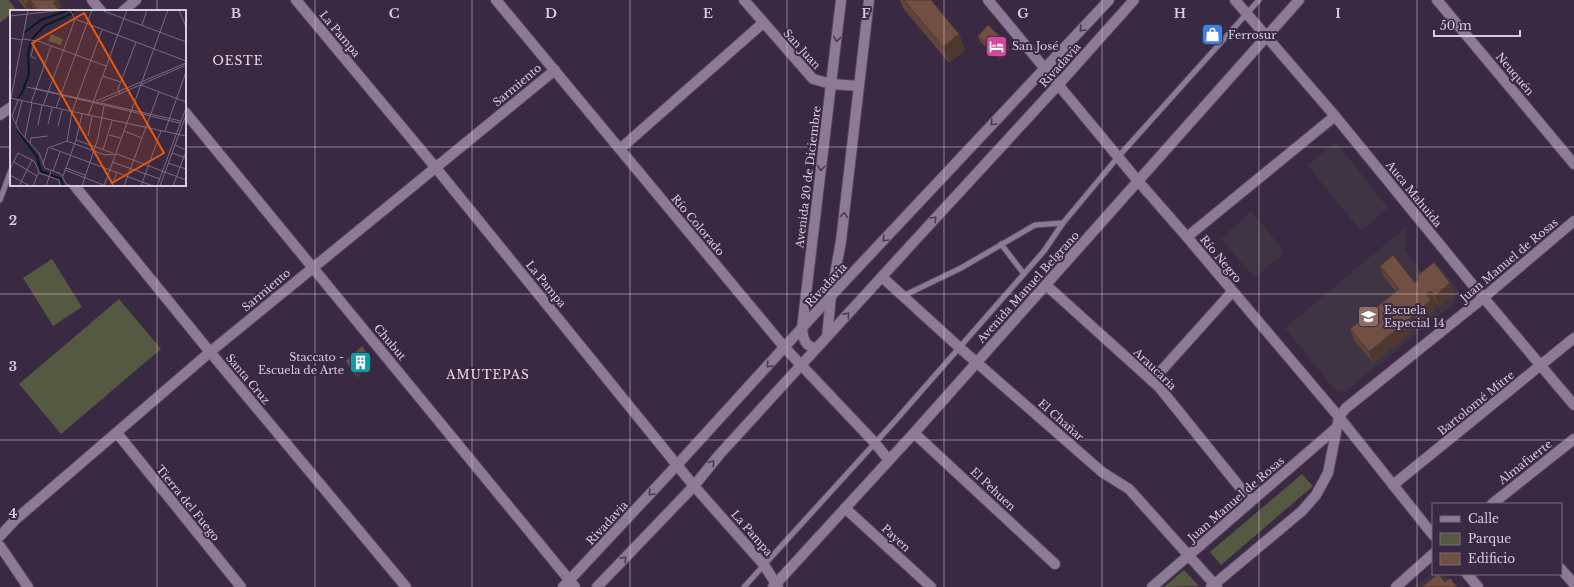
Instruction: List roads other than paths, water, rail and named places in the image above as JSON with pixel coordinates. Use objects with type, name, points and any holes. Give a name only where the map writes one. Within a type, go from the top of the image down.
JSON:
[{"type":"street","points":[[92,0],[100,10]]},
{"type":"street","points":[[124,10],[136,0]]},
{"type":"street","name":"La Pampa","points":[[296,0],[436,168],[694,486],[764,565],[775,586]]},
{"type":"street","name":"Río Colorado","points":[[496,0],[784,348],[875,443],[888,459]]},
{"type":"street","name":"San Juan","points":[[744,0],[813,79],[831,84],[859,86]]},
{"type":"street","name":"Avenida 20 de Diciembre","points":[[817,348],[810,347],[806,343],[802,328],[841,0]]},
{"type":"street","points":[[827,337],[831,296],[841,241],[869,0]]},
{"type":"street","name":"Río Negro","points":[[988,0],[1138,181],[1339,417],[1432,534]]},
{"type":"street","name":"Rivadavia","points":[[569,585],[831,296],[1108,0]]},
{"type":"street","name":"Rivadavia","points":[[597,587],[694,486],[719,455],[1134,0]]},
{"type":"street","name":"Auca Mahuida","points":[[1234,0],[1334,116],[1574,405]]},
{"type":"street","name":"Avenida Manuel Belgrano","points":[[775,586],[888,459],[914,433],[1298,0]]},
{"type":"street","name":"Neuquén","points":[[1437,0],[1574,164]]},
{"type":"street","points":[[620,149],[763,23]]},
{"type":"street","name":"Sarmiento","points":[[0,536],[15,520],[210,352],[312,267],[555,70]]},
{"type":"street","points":[[0,115],[10,109]]},
{"type":"street","name":"Chubut","points":[[186,113],[569,585]]},
{"type":"street","points":[[1187,237],[1334,116]]},
{"type":"street","name":"Santa Cruz","points":[[75,186],[210,352],[406,587]]},
{"type":"street","name":"Juan Manuel de Rosas","points":[[1214,586],[1302,511],[1316,495],[1328,473],[1335,439],[1335,429],[1339,417],[1346,408],[1484,298],[1574,221]]},
{"type":"street","name":"El Chañar","points":[[882,277],[960,348],[1102,472],[1129,489],[1189,555],[1214,586]]},
{"type":"street","name":"Araucaria","points":[[1046,285],[1159,387],[1251,501]]},
{"type":"street","points":[[1152,381],[1232,292]]},
{"type":"street","name":"Bartolomé Mitre","points":[[1393,486],[1574,338]]},
{"type":"street","name":"Juan Manuel de Rosas","points":[[1152,587],[1335,429]]},
{"type":"street","name":"Tierra del Fuego","points":[[117,433],[241,587]]},
{"type":"street","name":"El Pehuen","points":[[914,433],[1055,564]]},
{"type":"street","name":"Almafuerte","points":[[1504,500],[1574,439]]},
{"type":"street","name":"Payen","points":[[844,508],[931,587]]},
{"type":"street","points":[[0,546],[28,587]]},
{"type":"street","points":[[1396,587],[1432,555]]},
{"type":"street","points":[[1562,570],[1574,584]]},
{"type":"street","points":[[1468,575],[1478,587]]},
{"type":"lane","points":[[744,587],[960,348],[1044,251],[1063,223],[1118,157],[1259,0]]},
{"type":"lane","points":[[0,200],[10,173]]},
{"type":"lane","points":[[903,296],[961,268],[1035,225],[1063,223]]},
{"type":"lane","points":[[1002,244],[1024,274]]},
{"type":"place","name":"Ferrosur","points":[[1212,35]]},
{"type":"place","name":"San José","points":[[996,46]]},
{"type":"place","name":"Escuela Especial 14","points":[[1368,316]]},
{"type":"place","name":"Staccato - Escuela de Arte","points":[[360,363]]},
{"type":"district","name":"OESTE","points":[[238,60]]},
{"type":"district","name":"AMUTEPAS","points":[[488,374]]}]
